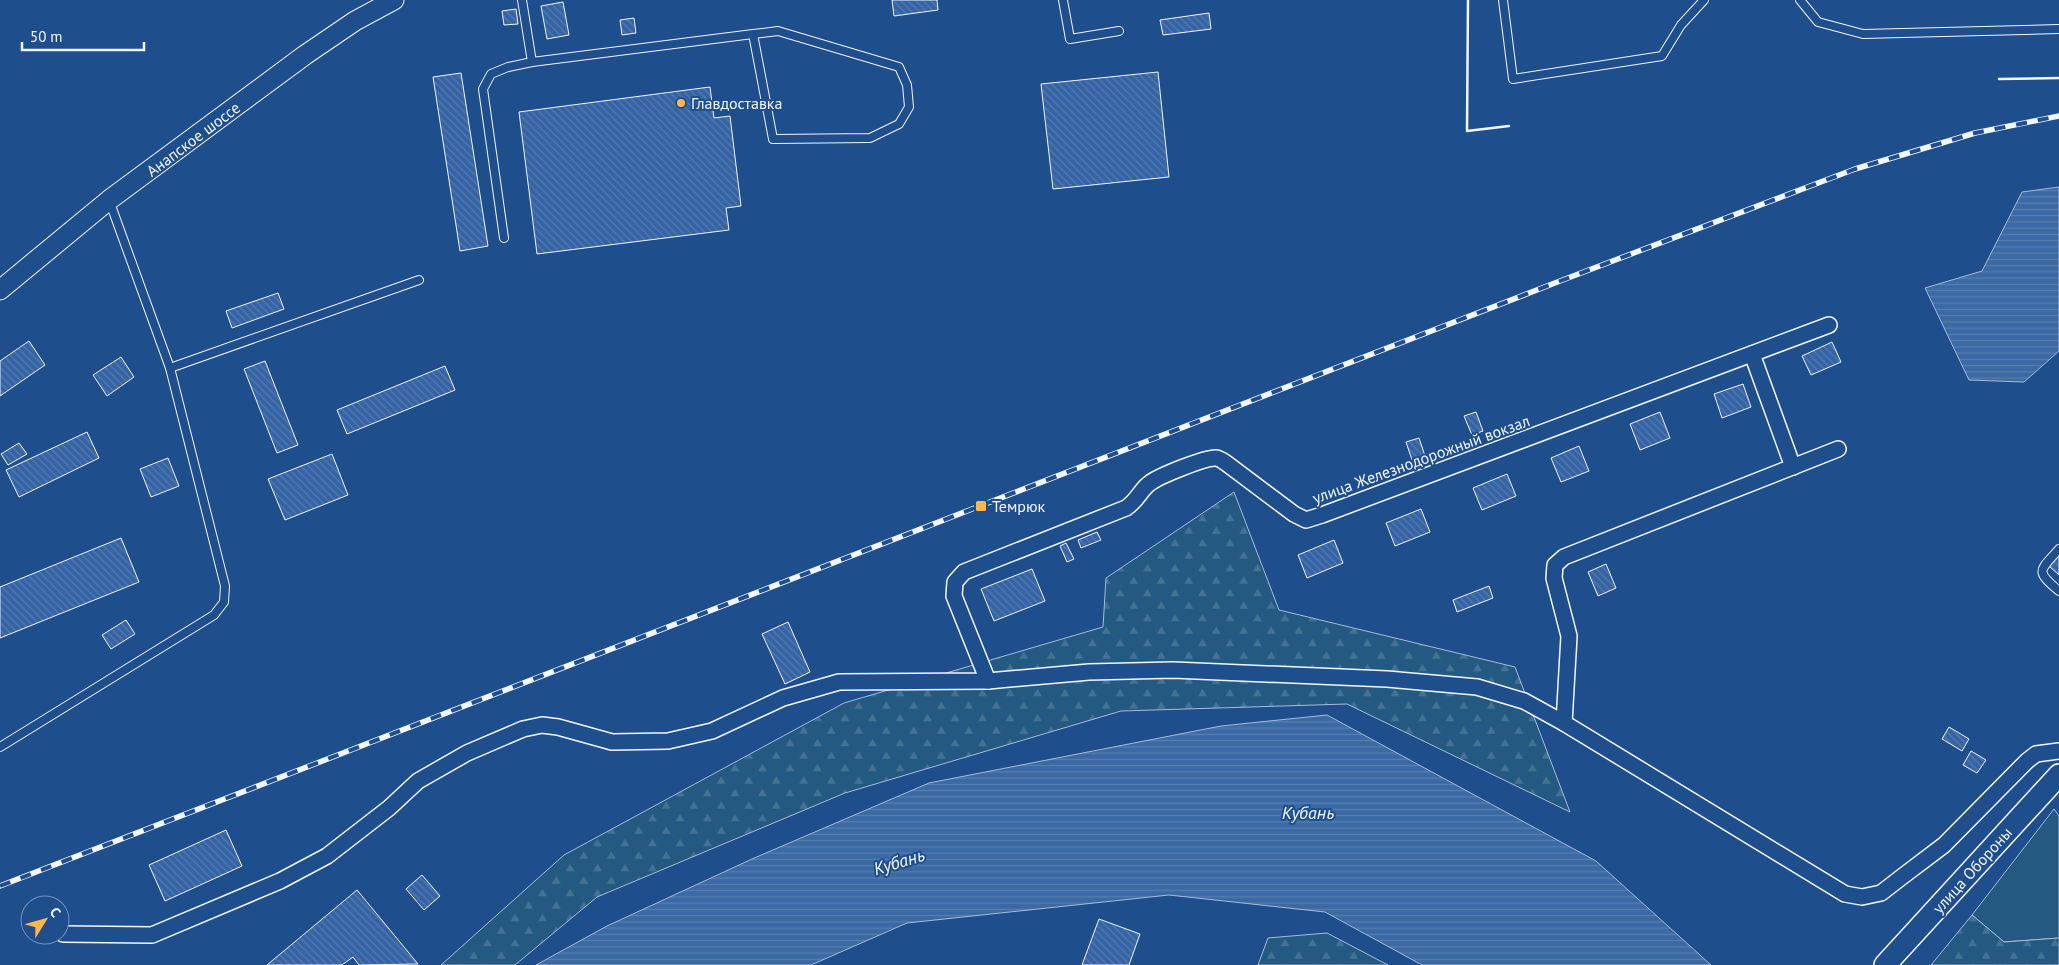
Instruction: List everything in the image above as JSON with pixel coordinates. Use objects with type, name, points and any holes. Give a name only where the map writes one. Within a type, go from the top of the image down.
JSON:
[{"type":"main road","name":"улица Обороны","points":[[1885,965],[2059,775]]},
{"type":"street","name":"Анапское шоссе","points":[[0,290],[109,200],[305,56],[355,21],[394,0]]},
{"type":"street","name":"улица Железнодорожный вокзал","points":[[988,681],[954,596],[955,582],[964,572],[1126,508],[1139,497],[1149,483],[1158,478],[1206,459],[1217,458],[1294,514],[1306,520],[1322,516],[1829,325]]},
{"type":"street","points":[[1752,354],[1793,467]]},
{"type":"street","points":[[1564,723],[1569,636],[1554,578],[1555,565],[1564,557],[1838,449]]},
{"type":"street","points":[[70,934],[152,935],[280,881],[327,856],[389,808],[418,781],[467,753],[523,729],[542,725],[558,727],[612,742],[668,741],[712,731],[783,698],[839,682],[988,681],[1089,672],[1173,670],[1387,680],[1477,687],[1524,701],[1564,723],[1845,894],[1862,898],[1881,893],[1944,845],[2036,754],[2059,751]]},
{"type":"lane","points":[[522,0],[532,62]]},
{"type":"lane","points":[[1063,0],[1070,39],[1119,31]]},
{"type":"lane","points":[[1503,0],[1513,79],[1662,56],[1681,25],[1704,0]]},
{"type":"lane","points":[[1800,0],[1818,22],[1863,34],[2059,29]]},
{"type":"lane","points":[[504,238],[483,89],[491,74],[508,67],[532,62],[753,34],[778,31],[899,67],[907,85],[909,107],[899,124],[870,138],[773,139],[753,34]]},
{"type":"lane","points":[[0,747],[214,614],[224,602],[225,586],[170,368],[109,200]]},
{"type":"lane","points":[[170,368],[419,280]]},
{"type":"lane","points":[[2059,549],[2043,569],[2042,574],[2059,591]]},
{"type":"green space","points":[[1234,492],[1279,610],[1515,667],[1570,812],[1347,704],[1121,711],[845,793],[597,897],[515,965],[441,965],[564,855],[844,703],[1103,627],[1106,578]]},
{"type":"green space","points":[[2054,809],[2059,816],[2059,938],[2004,942],[1972,915]]},
{"type":"green space","points":[[1972,915],[2004,942],[2059,938],[2059,965],[1931,965]]},
{"type":"green space","points":[[1327,933],[1388,965],[1258,965],[1268,938]]},
{"type":"water","points":[[2059,187],[2059,351],[2024,382],[1969,380],[1925,288],[1982,271],[2022,192]]},
{"type":"water","name":"Кубань","points":[[1327,715],[1596,861],[1711,965],[1422,965],[1325,912],[1169,895],[907,923],[811,965],[536,965],[607,926],[752,859],[929,783],[1221,726]]},
{"type":"building","points":[[892,0],[937,0],[938,10],[894,16]]},
{"type":"building","points":[[563,2],[569,35],[547,39],[541,6]]},
{"type":"building","points":[[516,9],[518,24],[504,25],[502,11]]},
{"type":"building","points":[[1209,13],[1211,29],[1163,35],[1160,20]]},
{"type":"building","points":[[634,18],[636,33],[622,35],[620,20]]},
{"type":"building","points":[[1158,72],[1169,177],[1053,189],[1041,84]]},
{"type":"building","points":[[461,73],[488,246],[460,251],[433,77]]},
{"type":"building","points":[[710,87],[714,118],[730,116],[741,206],[726,208],[729,230],[537,254],[519,112]]},
{"type":"building","points":[[278,293],[284,309],[232,328],[226,311]]},
{"type":"building","points":[[29,341],[45,365],[0,396],[0,361]]},
{"type":"building","points":[[1832,342],[1841,362],[1811,375],[1802,356]]},
{"type":"building","points":[[121,357],[134,377],[107,396],[93,375]]},
{"type":"building","points":[[265,361],[298,445],[277,453],[244,369]]},
{"type":"building","points":[[445,366],[455,390],[347,434],[337,410]]},
{"type":"building","points":[[1743,384],[1751,407],[1722,418],[1714,394]]},
{"type":"building","points":[[1476,412],[1483,431],[1472,435],[1464,416]]},
{"type":"building","points":[[1660,412],[1670,438],[1640,450],[1630,424]]},
{"type":"building","points":[[87,432],[99,458],[19,497],[6,470]]},
{"type":"building","points":[[1419,438],[1425,456],[1412,460],[1406,442]]},
{"type":"building","points":[[19,443],[27,454],[8,465],[1,454]]},
{"type":"building","points":[[1579,446],[1589,471],[1561,482],[1551,458]]},
{"type":"building","points":[[332,454],[348,495],[285,520],[268,479]]},
{"type":"building","points":[[168,458],[179,486],[151,497],[140,469]]},
{"type":"building","points":[[1507,474],[1516,496],[1482,510],[1473,488]]},
{"type":"building","points":[[1421,509],[1430,532],[1395,546],[1386,523]]},
{"type":"building","points":[[1097,532],[1101,540],[1081,548],[1078,540]]},
{"type":"building","points":[[121,538],[139,582],[0,638],[0,587]]},
{"type":"building","points":[[1334,540],[1343,563],[1307,578],[1298,555]]},
{"type":"building","points":[[1066,543],[1074,559],[1067,562],[1060,546]]},
{"type":"building","points":[[2059,554],[2059,575],[2049,566]]},
{"type":"building","points":[[1606,564],[1616,588],[1598,596],[1588,572]]},
{"type":"building","points":[[1032,569],[1045,601],[994,621],[981,589]]},
{"type":"building","points":[[1489,586],[1493,598],[1457,612],[1453,600]]},
{"type":"building","points":[[126,620],[135,634],[111,649],[102,635]]},
{"type":"building","points":[[788,622],[810,672],[785,684],[762,634]]},
{"type":"building","points":[[1949,727],[1969,739],[1962,751],[1942,739]]},
{"type":"building","points":[[1971,751],[1986,760],[1977,773],[1963,765]]},
{"type":"building","points":[[226,830],[242,866],[165,901],[149,865]]},
{"type":"building","points":[[422,875],[440,896],[424,910],[406,889]]},
{"type":"building","points":[[357,890],[418,964],[359,965],[353,957],[342,965],[267,965]]},
{"type":"building","points":[[1099,919],[1140,934],[1129,965],[1082,965]]},
{"type":"railway","points":[[0,886],[1560,281],[1855,169],[1975,133],[2059,116]]},
{"type":"wall","points":[[1468,0],[1467,131],[1509,126]]},
{"type":"wall","points":[[1999,79],[2059,78]]},
{"type":"place","name":"Главдоставка","points":[[681,103]]},
{"type":"place","name":"Темрюк","points":[[981,506]]}]
